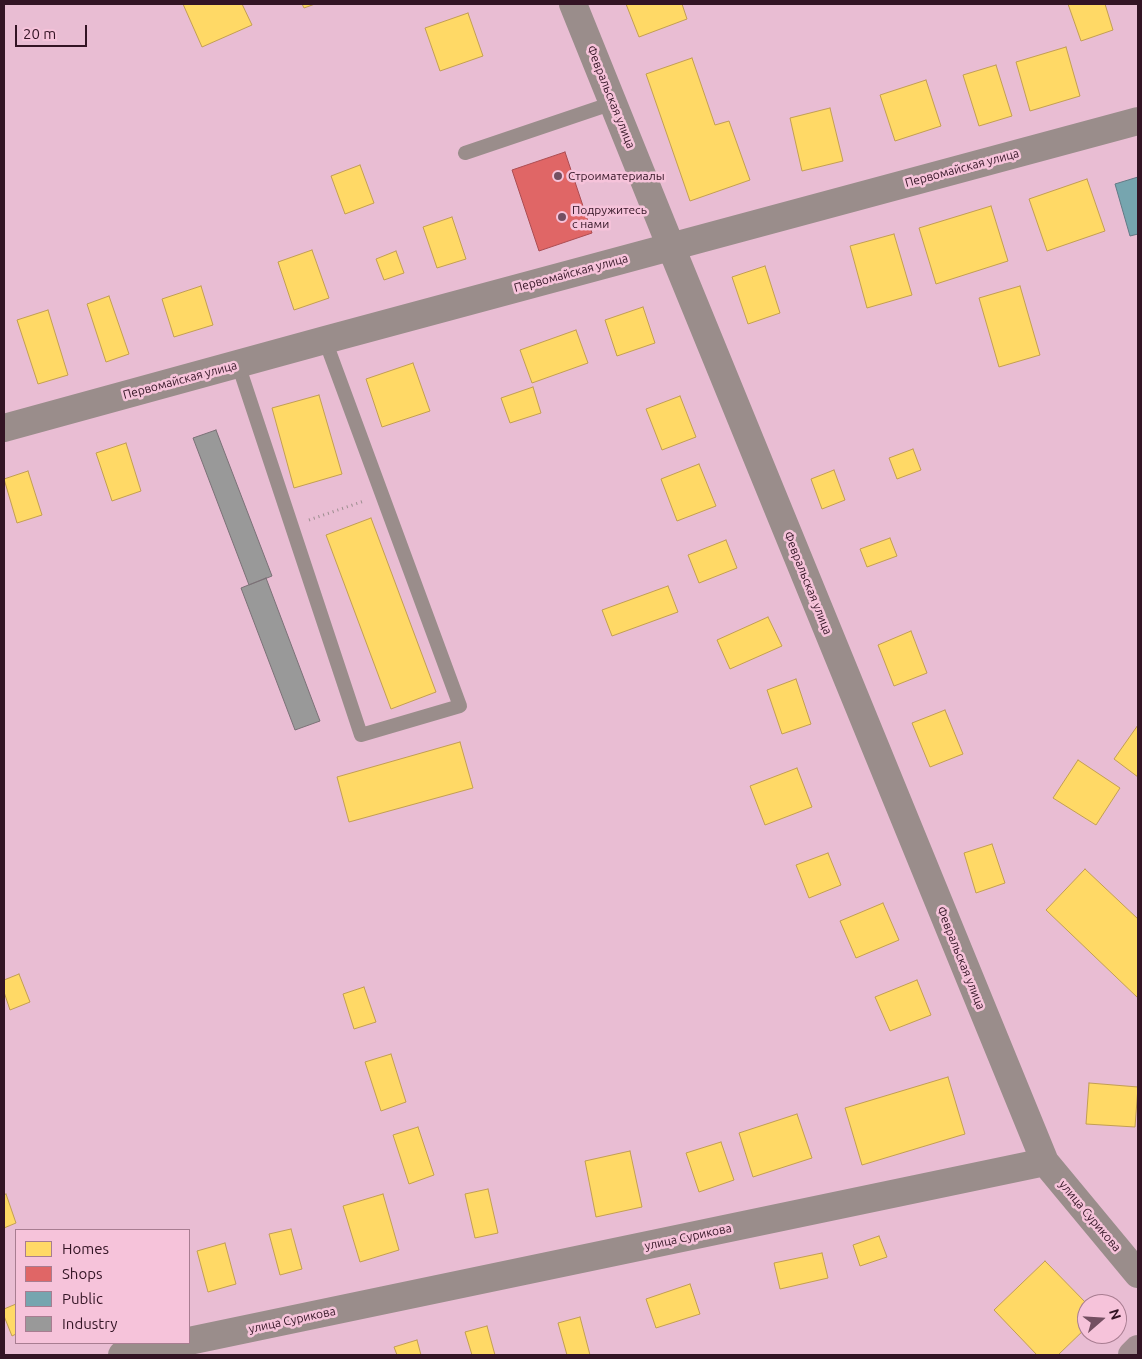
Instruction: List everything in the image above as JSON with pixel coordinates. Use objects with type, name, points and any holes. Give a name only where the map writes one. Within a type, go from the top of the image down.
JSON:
[{"type":"main road","points":[[1132,1355],[1138,1349]]},
{"type":"street","name":"Февральская улица","points":[[573,4],[670,246],[1045,1162]]},
{"type":"street","name":"Первомайская улица","points":[[4,428],[670,246],[1138,121]]},
{"type":"street","name":"улица Сурикова","points":[[190,1341],[1045,1162],[1138,1274]]},
{"type":"street","points":[[122,1355],[177,1344]]},
{"type":"lane","points":[[466,153],[613,103]]},
{"type":"lane","points":[[238,364],[361,735],[460,706],[325,340]]},
{"type":"path","points":[[292,526],[382,494]]},
{"type":"building: Homes","points":[[183,4],[242,4],[252,25],[202,47]]},
{"type":"building: Homes","points":[[302,4],[315,4],[304,8]]},
{"type":"building: Homes","points":[[626,4],[682,4],[687,19],[639,37]]},
{"type":"building: Homes","points":[[1068,4],[1105,4],[1113,30],[1081,41]]},
{"type":"building: Homes","points":[[468,13],[483,56],[440,71],[425,28]]},
{"type":"building: Homes","points":[[1066,47],[1080,96],[1030,111],[1016,62]]},
{"type":"building: Homes","points":[[692,58],[715,125],[729,121],[750,180],[690,201],[646,74]]},
{"type":"building: Homes","points":[[996,65],[1012,116],[979,126],[963,75]]},
{"type":"building: Homes","points":[[926,80],[941,126],[895,141],[880,95]]},
{"type":"building: Homes","points":[[830,108],[843,161],[802,171],[790,118]]},
{"type":"building: Homes","points":[[360,165],[374,203],[345,214],[331,176]]},
{"type":"building: Homes","points":[[1087,179],[1105,231],[1047,251],[1029,199]]},
{"type":"building: Homes","points":[[991,206],[1008,261],[936,284],[919,228]]},
{"type":"building: Homes","points":[[452,217],[466,259],[437,268],[423,227]]},
{"type":"building: Homes","points":[[894,234],[912,295],[867,308],[850,246]]},
{"type":"building: Homes","points":[[312,250],[329,298],[294,310],[278,262]]},
{"type":"building: Homes","points":[[396,251],[404,273],[384,280],[376,259]]},
{"type":"building: Homes","points":[[765,266],[780,313],[748,324],[732,277]]},
{"type":"building: Homes","points":[[201,286],[213,325],[174,337],[162,299]]},
{"type":"building: Homes","points":[[1020,286],[1040,355],[999,367],[979,298]]},
{"type":"building: Homes","points":[[109,296],[129,354],[106,362],[87,304]]},
{"type":"building: Homes","points":[[643,307],[655,343],[617,356],[605,320]]},
{"type":"building: Homes","points":[[48,310],[68,375],[38,384],[17,320]]},
{"type":"building: Homes","points":[[576,330],[588,363],[532,383],[520,350]]},
{"type":"building: Homes","points":[[413,363],[430,411],[382,427],[366,379]]},
{"type":"building: Homes","points":[[533,387],[541,413],[510,423],[501,398]]},
{"type":"building: Homes","points":[[319,395],[342,474],[294,488],[272,408]]},
{"type":"building: Homes","points":[[680,396],[696,437],[662,450],[646,409]]},
{"type":"building: Homes","points":[[126,443],[141,491],[112,501],[96,453]]},
{"type":"building: Homes","points":[[913,449],[921,470],[897,479],[889,458]]},
{"type":"building: Homes","points":[[699,464],[716,506],[677,521],[661,479]]},
{"type":"building: Homes","points":[[834,470],[845,500],[822,509],[811,479]]},
{"type":"building: Homes","points":[[28,471],[42,515],[17,523],[4,479]]},
{"type":"building: Homes","points":[[371,518],[436,692],[391,709],[326,535]]},
{"type":"building: Homes","points":[[890,538],[897,556],[867,567],[860,549]]},
{"type":"building: Homes","points":[[726,540],[737,568],[699,583],[688,555]]},
{"type":"building: Homes","points":[[668,586],[678,612],[612,636],[602,610]]},
{"type":"building: Homes","points":[[768,617],[782,646],[730,669],[717,640]]},
{"type":"building: Homes","points":[[911,631],[927,673],[894,686],[878,645]]},
{"type":"building: Homes","points":[[796,679],[811,724],[782,734],[767,690]]},
{"type":"building: Homes","points":[[945,710],[963,754],[930,767],[912,723]]},
{"type":"building: Homes","points":[[1138,725],[1138,777],[1114,759]]},
{"type":"building: Homes","points":[[460,742],[473,788],[349,822],[337,777]]},
{"type":"building: Homes","points":[[1078,760],[1120,788],[1096,825],[1053,798]]},
{"type":"building: Homes","points":[[797,768],[812,807],[765,825],[750,786]]},
{"type":"building: Homes","points":[[992,844],[1005,883],[976,893],[964,853]]},
{"type":"building: Homes","points":[[828,853],[841,885],[809,898],[796,865]]},
{"type":"building: Homes","points":[[1085,869],[1138,919],[1138,998],[1046,910]]},
{"type":"building: Homes","points":[[883,903],[899,940],[856,958],[840,921]]},
{"type":"building: Homes","points":[[19,974],[30,1002],[10,1010],[4,992],[4,980]]},
{"type":"building: Homes","points":[[917,980],[931,1015],[890,1031],[875,997]]},
{"type":"building: Homes","points":[[364,987],[376,1022],[354,1029],[343,994]]},
{"type":"building: Homes","points":[[391,1054],[406,1102],[381,1111],[365,1062]]},
{"type":"building: Homes","points":[[948,1077],[965,1134],[862,1165],[845,1108]]},
{"type":"building: Homes","points":[[1089,1083],[1138,1087],[1135,1127],[1086,1124]]},
{"type":"building: Homes","points":[[797,1114],[812,1158],[753,1177],[739,1133]]},
{"type":"building: Homes","points":[[418,1127],[434,1175],[409,1184],[393,1135]]},
{"type":"building: Homes","points":[[721,1142],[734,1180],[699,1192],[686,1153]]},
{"type":"building: Homes","points":[[630,1151],[642,1207],[596,1217],[585,1161]]},
{"type":"building: Homes","points":[[488,1189],[498,1233],[475,1238],[465,1194]]},
{"type":"building: Homes","points":[[6,1194],[16,1223],[4,1228],[4,1195]]},
{"type":"building: Homes","points":[[383,1194],[399,1250],[360,1262],[343,1206]]},
{"type":"building: Homes","points":[[291,1229],[302,1269],[280,1275],[269,1234]]},
{"type":"building: Homes","points":[[879,1236],[887,1257],[860,1266],[853,1245]]},
{"type":"building: Homes","points":[[225,1243],[236,1284],[208,1292],[197,1251]]},
{"type":"building: Homes","points":[[822,1253],[828,1278],[780,1289],[774,1263]]},
{"type":"building: Homes","points":[[1045,1261],[1077,1294],[1077,1337],[1058,1355],[1037,1355],[994,1310]]},
{"type":"building: Homes","points":[[690,1284],[700,1314],[656,1328],[646,1299]]},
{"type":"building: Homes","points":[[15,1304],[15,1334],[12,1336],[4,1316],[4,1309]]},
{"type":"building: Homes","points":[[580,1317],[590,1355],[567,1355],[558,1323]]},
{"type":"building: Homes","points":[[487,1326],[495,1355],[472,1355],[465,1332]]},
{"type":"building: Homes","points":[[417,1340],[421,1355],[397,1355],[394,1347]]},
{"type":"building: Shops","points":[[565,152],[592,233],[539,251],[512,170]]},
{"type":"building: Public","points":[[1138,177],[1138,234],[1130,236],[1115,184]]},
{"type":"building: Industry","points":[[216,430],[272,576],[249,585],[193,438]]},
{"type":"building: Industry","points":[[266,578],[320,721],[295,730],[241,588]]},
{"type":"place","name":"Строиматериалы","points":[[558,176]]},
{"type":"place","name":"Подружитесь с нами","points":[[562,217]]}]
